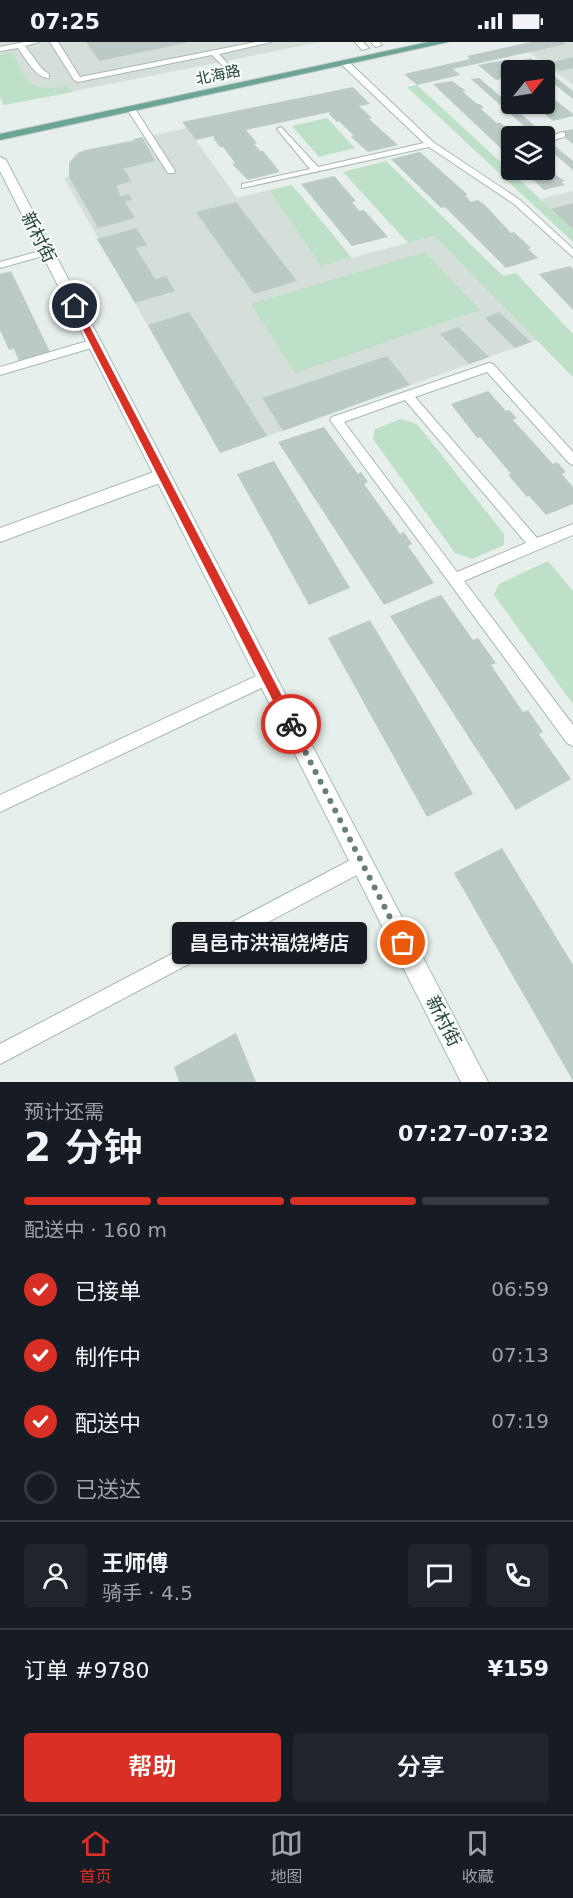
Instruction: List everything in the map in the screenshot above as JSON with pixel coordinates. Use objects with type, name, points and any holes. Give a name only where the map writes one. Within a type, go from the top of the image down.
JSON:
[{"type":"main road","name":"北海路","points":[[198,83],[369,44],[393,42]]},
{"type":"main road","name":"北海路","points":[[0,137],[443,42]]},
{"type":"street","name":"新村街","points":[[0,160],[476,1082]]},
{"type":"street","points":[[0,535],[162,476]]},
{"type":"lane","points":[[0,49],[35,42]]},
{"type":"lane","points":[[54,42],[78,81],[267,42]]},
{"type":"lane","points":[[20,45],[39,71],[46,76]]},
{"type":"lane","points":[[214,53],[234,75]]},
{"type":"lane","points":[[345,63],[430,144],[517,202],[573,254]]},
{"type":"lane","points":[[131,109],[171,171]]},
{"type":"lane","points":[[281,129],[316,170]]},
{"type":"lane","points":[[245,186],[430,144]]},
{"type":"lane","points":[[0,265],[47,252]]},
{"type":"lane","points":[[0,371],[94,343]]},
{"type":"lane","points":[[573,460],[489,367],[336,420],[573,738]]},
{"type":"lane","points":[[407,395],[535,545]]},
{"type":"lane","points":[[455,579],[573,529]]},
{"type":"lane","points":[[0,804],[267,678]]},
{"type":"lane","points":[[0,1054],[362,863]]},
{"type":"shaded area","points":[[0,42],[321,42],[4,105],[0,97]]},
{"type":"shaded area","points":[[531,42],[573,42],[573,85],[555,72],[555,60],[539,60],[519,45]]},
{"type":"shaded area","points":[[187,128],[237,198],[269,190],[321,266],[434,236],[537,340],[220,453],[64,178],[69,177],[69,162],[85,150]]},
{"type":"shaded area","points":[[573,191],[573,229],[541,199]]},
{"type":"green space","points":[[13,53],[22,72],[32,84],[45,88],[68,86],[73,92],[4,105],[0,97],[0,55]]},
{"type":"green space","points":[[417,85],[501,163],[501,175],[407,87]]},
{"type":"green space","points":[[327,118],[355,148],[319,157],[292,126]]},
{"type":"green space","points":[[386,161],[503,276],[516,273],[573,334],[573,377],[434,236],[408,243],[343,172]]},
{"type":"green space","points":[[507,180],[520,180],[573,229],[573,242]]},
{"type":"green space","points":[[292,185],[352,258],[321,266],[269,190]]},
{"type":"green space","points":[[425,252],[480,310],[295,373],[251,304]]},
{"type":"green space","points":[[401,419],[417,424],[504,534],[504,545],[472,559],[455,553],[373,439],[375,429]]},
{"type":"green space","points":[[548,561],[573,591],[573,704],[494,595],[499,584]]},
{"type":"building","points":[[86,42],[185,42],[185,43],[99,61]]},
{"type":"building","points":[[531,42],[563,42],[566,44],[453,69],[460,75],[417,85],[404,74],[470,59],[467,56]]},
{"type":"building","points":[[573,57],[573,68],[560,71],[555,67],[555,62]]},
{"type":"building","points":[[501,61],[501,79],[496,80],[478,65]]},
{"type":"building","points":[[555,77],[573,91],[573,99],[555,85]]},
{"type":"building","points":[[479,78],[501,97],[501,106],[471,79]]},
{"type":"building","points":[[452,81],[466,91],[463,92],[477,104],[480,104],[484,108],[481,109],[497,123],[501,123],[504,126],[501,126],[501,149],[433,84]]},
{"type":"building","points":[[353,87],[370,104],[359,106],[372,118],[369,119],[398,145],[368,152],[351,137],[354,136],[339,121],[337,122],[329,114],[330,112],[246,130],[257,143],[254,144],[260,151],[263,151],[280,172],[248,180],[232,164],[235,163],[213,138],[215,136],[196,140],[182,122]]},
{"type":"building","points":[[555,100],[573,116],[553,121],[545,114],[555,114]]},
{"type":"building","points":[[510,114],[521,114],[535,126],[524,126]]},
{"type":"building","points":[[573,129],[573,144],[558,132]]},
{"type":"building","points":[[142,137],[155,161],[121,169],[125,170],[131,181],[116,186],[121,196],[129,194],[132,200],[125,202],[135,218],[98,228],[69,177],[69,163],[78,153],[85,150],[135,141],[134,139]]},
{"type":"building","points":[[555,146],[573,161],[573,170],[555,154]]},
{"type":"building","points":[[420,152],[468,195],[465,195],[471,202],[477,200],[484,204],[511,233],[514,232],[531,248],[528,249],[538,258],[506,268],[445,207],[441,208],[391,159]]},
{"type":"building","points":[[555,175],[565,181],[561,182],[565,185],[544,190],[534,180],[555,180]]},
{"type":"building","points":[[334,176],[356,201],[352,202],[359,211],[364,210],[388,237],[352,246],[301,184]]},
{"type":"building","points":[[236,202],[297,281],[254,294],[196,212]]},
{"type":"building","points":[[573,203],[573,229],[551,209]]},
{"type":"building","points":[[136,228],[147,245],[136,248],[155,279],[166,276],[175,291],[135,303],[97,239]]},
{"type":"building","points":[[570,266],[573,269],[573,310],[539,274]]},
{"type":"building","points":[[11,271],[50,352],[20,363],[14,349],[9,350],[0,330],[0,274]]},
{"type":"building","points":[[189,312],[267,436],[220,453],[148,325]]},
{"type":"building","points":[[499,312],[531,342],[515,348],[485,318]]},
{"type":"building","points":[[458,327],[489,357],[469,364],[440,334]]},
{"type":"building","points":[[387,356],[410,385],[283,431],[262,398]]},
{"type":"building","points":[[488,391],[506,411],[509,410],[517,418],[513,420],[553,464],[557,462],[566,472],[562,474],[573,487],[573,504],[546,515],[508,475],[511,474],[480,437],[477,438],[451,404]]},
{"type":"building","points":[[324,427],[358,474],[361,472],[368,482],[364,484],[400,534],[404,532],[412,544],[408,546],[434,583],[384,605],[278,442]]},
{"type":"building","points":[[274,461],[350,588],[309,605],[237,474]]},
{"type":"building","points":[[441,595],[473,640],[478,638],[496,663],[491,665],[523,712],[528,710],[543,732],[539,734],[571,779],[516,810],[390,616]]},
{"type":"building","points":[[370,620],[473,794],[427,817],[328,638]]},
{"type":"building","points":[[502,848],[573,965],[573,1081],[454,873]]},
{"type":"building","points":[[236,1033],[256,1082],[179,1082],[174,1067]]},
{"type":"way so far","points":[[291,724],[403,943]]},
{"type":"place","name":"昌邑市洪福烧烤店","points":[[403,943]]},
{"type":"route","points":[[75,306],[291,724]]}]
